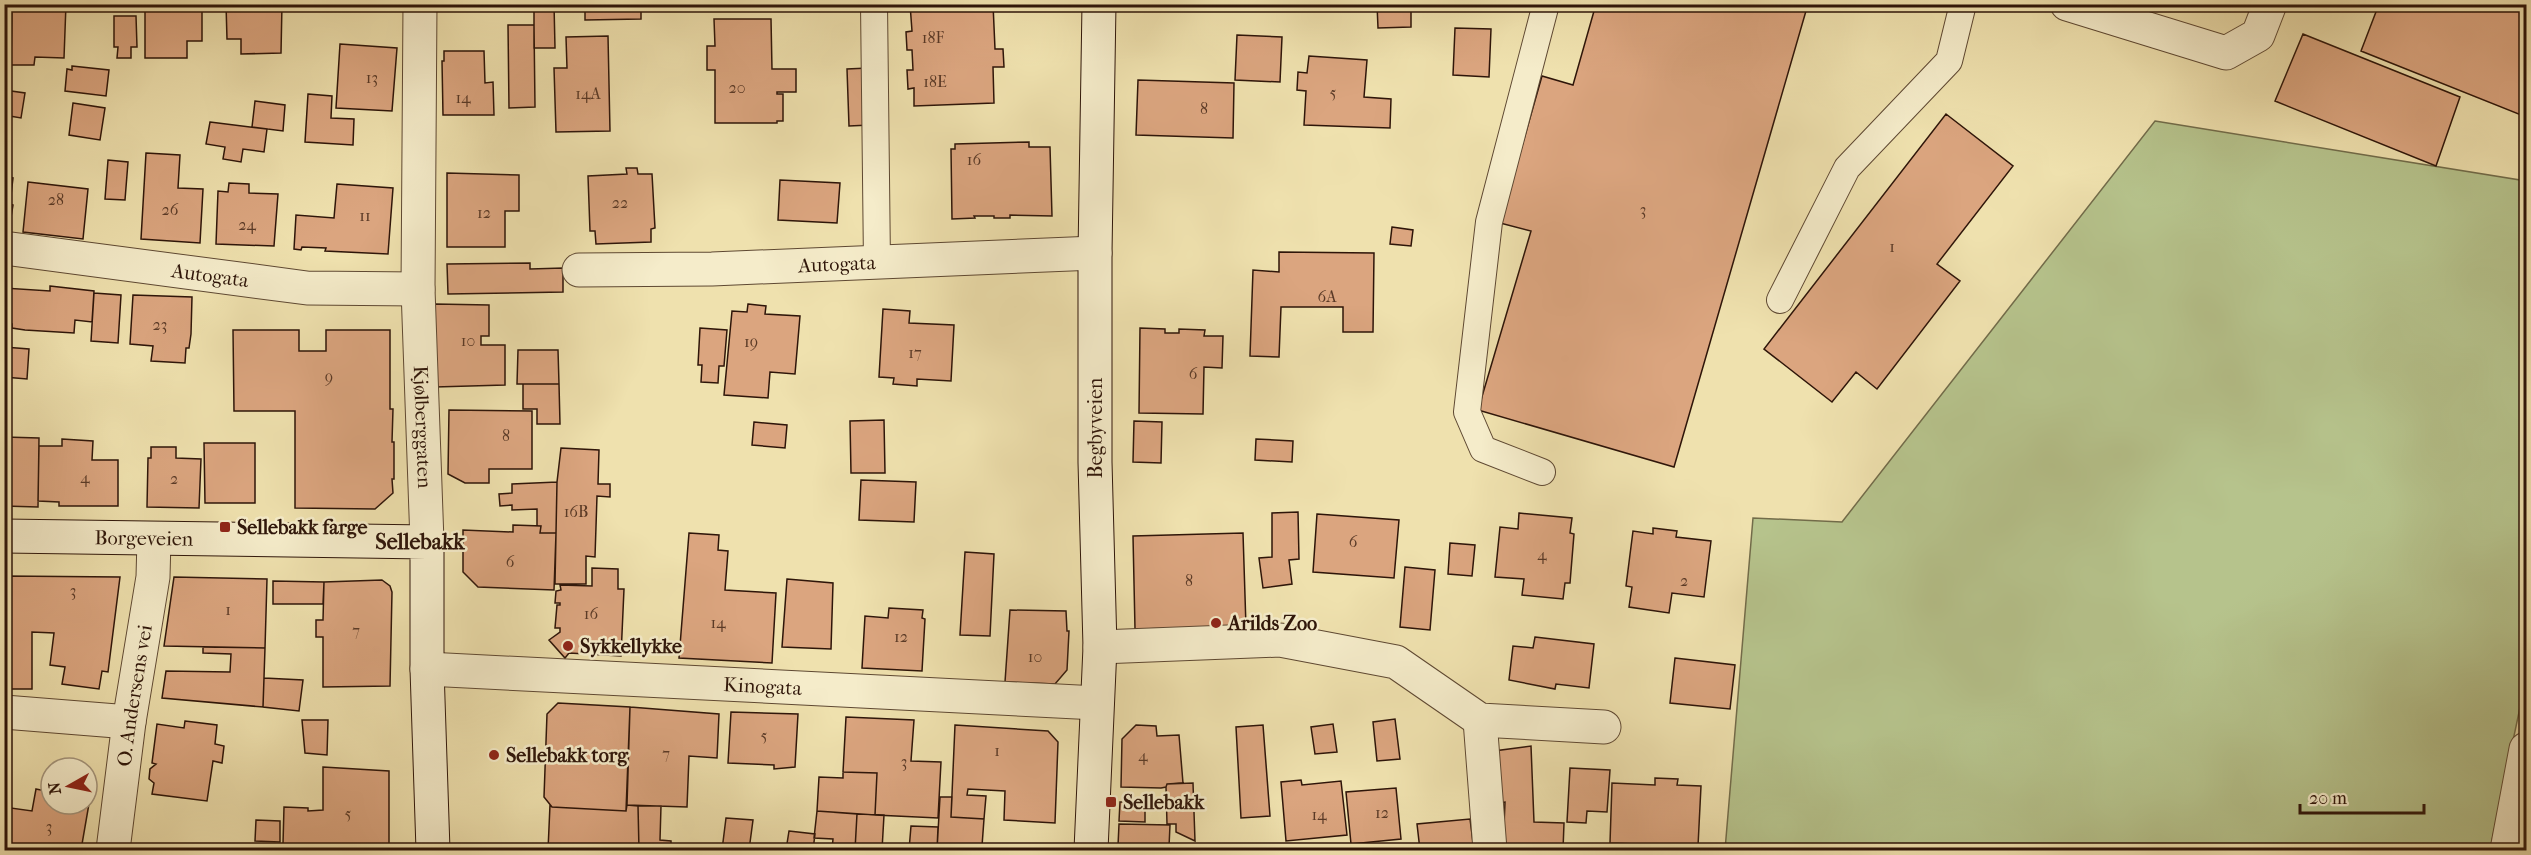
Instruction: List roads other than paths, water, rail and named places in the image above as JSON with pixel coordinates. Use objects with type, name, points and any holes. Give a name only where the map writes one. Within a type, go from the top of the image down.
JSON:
[{"type":"street","name":"Kjølberggaten","points":[[420,4],[418,289],[427,542],[427,669],[433,850]]},
{"type":"street","name":"Begbyveien","points":[[1090,850],[1100,647],[1095,462],[1095,253],[1099,4]]},
{"type":"street","points":[[2067,4],[2226,53],[2258,35],[2270,4]]},
{"type":"street","name":"Autogata","points":[[4,249],[307,288],[418,289]]},
{"type":"street","name":"Autogata","points":[[579,270],[877,264],[1095,253]]},
{"type":"street","name":"Borgeveien","points":[[4,536],[154,540],[427,542]]},
{"type":"street","name":"O. Andersens vei","points":[[113,850],[129,722],[153,577],[154,540]]},
{"type":"street","points":[[1100,647],[1280,640],[1396,662],[1480,720],[1604,727]]},
{"type":"street","name":"Kinogata","points":[[427,669],[1097,703]]},
{"type":"street","points":[[4,712],[129,722]]},
{"type":"street","points":[[1480,720],[1490,850]]},
{"type":"street","points":[[2507,850],[2526,749]]},
{"type":"lane","points":[[874,4],[877,264]]},
{"type":"lane","points":[[1542,472],[1483,449],[1467,412],[1489,222],[1546,4]]},
{"type":"lane","points":[[1780,300],[1847,168],[1949,61],[1963,4]]},
{"type":"place","name":"Sellebakk farge","points":[[225,527]]},
{"type":"place","name":"Arilds Zoo","points":[[1216,623]]},
{"type":"place","name":"Sykkellykke","points":[[568,646]]},
{"type":"place","name":"Sellebakk torg","points":[[494,755]]},
{"type":"place","name":"Sellebakk","points":[[1111,802]]},
{"type":"district","name":"Sellebakk","points":[[420,541]]}]
